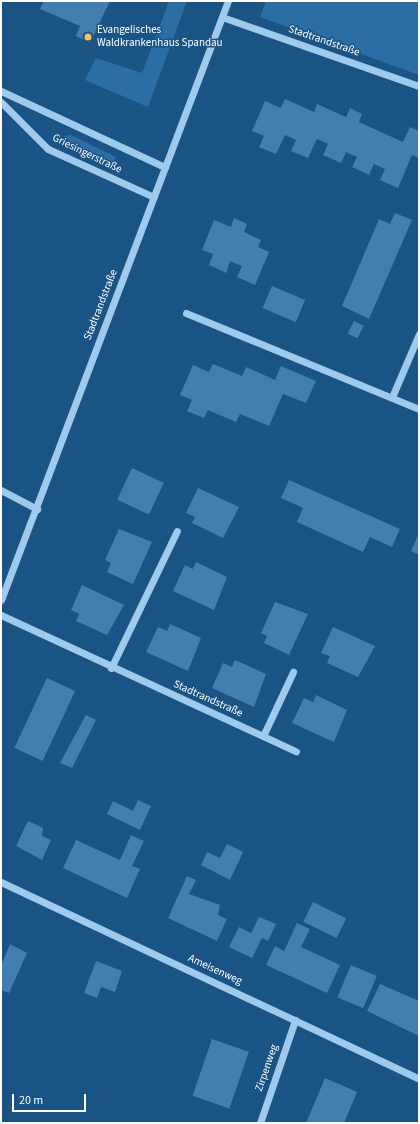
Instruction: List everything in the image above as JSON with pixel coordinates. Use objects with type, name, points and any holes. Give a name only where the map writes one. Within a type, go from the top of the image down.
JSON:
[{"type":"street","name":"Stadtrandstraße","points":[[1,600],[228,1]]},
{"type":"street","name":"Stadtrandstraße","points":[[222,17],[419,86]]},
{"type":"street","name":"Griesingerstraße","points":[[1,91],[165,168]]},
{"type":"street","name":"Griesingerstraße","points":[[1,102],[48,149],[154,197]]},
{"type":"street","points":[[186,313],[419,408]]},
{"type":"street","points":[[392,397],[419,334]]},
{"type":"street","points":[[1,490],[37,508]]},
{"type":"street","points":[[111,668],[177,531]]},
{"type":"street","name":"Stadtrandstraße","points":[[1,615],[111,668],[296,751]]},
{"type":"street","points":[[263,736],[293,672]]},
{"type":"street","name":"Ameisenweg","points":[[1,882],[419,1079]]},
{"type":"street","name":"Zirpenweg","points":[[260,1123],[295,1020]]},
{"type":"shaded area","points":[[169,1],[187,1],[148,107],[85,80],[96,58],[142,73]]},
{"type":"shaded area","points":[[266,1],[419,1],[419,75],[260,17]]},
{"type":"shaded area","points":[[71,135],[116,157],[111,167],[63,144],[64,136]]},
{"type":"building","points":[[44,1],[110,1],[90,43],[76,36],[80,26],[40,9]]},
{"type":"building","points":[[285,99],[314,112],[317,104],[346,117],[350,108],[362,114],[359,122],[403,142],[410,127],[419,131],[419,158],[412,155],[398,188],[380,180],[385,169],[374,164],[369,175],[352,167],[357,157],[346,152],[341,163],[323,155],[328,144],[317,139],[308,158],[291,151],[296,140],[285,135],[276,154],[259,147],[264,136],[252,131],[265,101],[281,108]]},
{"type":"building","points":[[395,213],[412,220],[369,319],[342,306],[379,219],[390,224]]},
{"type":"building","points":[[234,218],[247,224],[244,232],[261,240],[258,247],[269,252],[255,285],[237,277],[242,266],[230,261],[226,273],[209,265],[213,254],[202,250],[214,220],[231,227]]},
{"type":"building","points":[[272,286],[305,300],[296,322],[263,308]]},
{"type":"building","points":[[354,321],[364,326],[357,338],[348,333]]},
{"type":"building","points":[[213,364],[242,376],[246,367],[275,380],[281,366],[316,381],[306,403],[283,394],[269,426],[240,414],[236,422],[208,410],[204,418],[187,411],[192,400],[180,395],[193,365],[209,372]]},
{"type":"building","points":[[132,468],[164,483],[149,515],[117,500]]},
{"type":"building","points":[[289,480],[400,529],[392,547],[370,537],[363,552],[297,522],[303,508],[281,498]]},
{"type":"building","points":[[198,488],[239,507],[223,538],[192,523],[195,517],[186,513]]},
{"type":"building","points":[[119,529],[152,542],[133,584],[107,572],[111,563],[105,560]]},
{"type":"building","points":[[419,533],[419,555],[411,551]]},
{"type":"building","points":[[196,562],[227,577],[214,610],[173,591],[185,565],[193,569]]},
{"type":"building","points":[[82,585],[124,605],[107,635],[76,621],[79,614],[71,610]]},
{"type":"building","points":[[275,602],[308,614],[289,655],[264,643],[267,636],[261,633]]},
{"type":"building","points":[[170,624],[201,638],[188,671],[146,652],[158,627],[167,631]]},
{"type":"building","points":[[333,627],[375,646],[358,677],[327,663],[330,656],[321,653]]},
{"type":"building","points":[[235,660],[266,674],[254,707],[212,688],[223,663],[232,667]]},
{"type":"building","points":[[47,678],[75,691],[43,761],[14,748]]},
{"type":"building","points":[[316,695],[347,710],[334,742],[292,723],[304,698],[313,702]]},
{"type":"building","points":[[86,715],[96,720],[72,768],[60,763]]},
{"type":"building","points":[[138,800],[151,806],[140,830],[107,814],[113,801],[133,811]]},
{"type":"building","points":[[28,821],[43,828],[42,836],[51,840],[42,860],[16,846]]},
{"type":"building","points":[[131,835],[144,841],[132,866],[140,869],[127,898],[63,868],[76,840],[120,860]]},
{"type":"building","points":[[227,844],[243,852],[230,880],[201,865],[207,852],[220,858]]},
{"type":"building","points":[[187,876],[196,880],[189,894],[220,905],[218,915],[227,919],[217,941],[168,918]]},
{"type":"building","points":[[313,902],[346,918],[337,938],[303,922]]},
{"type":"building","points":[[259,917],[276,924],[268,941],[262,938],[252,958],[229,947],[239,927],[251,933]]},
{"type":"building","points":[[297,923],[310,929],[301,947],[340,965],[327,993],[266,965],[275,946],[284,951]]},
{"type":"building","points":[[10,944],[27,953],[9,993],[1,990],[1,966]]},
{"type":"building","points":[[96,961],[122,971],[115,992],[101,987],[97,998],[84,993]]},
{"type":"building","points":[[351,965],[377,976],[363,1008],[337,997]]},
{"type":"building","points":[[380,984],[419,1001],[419,1036],[367,1011]]},
{"type":"building","points":[[212,1039],[249,1052],[229,1108],[192,1096]]},
{"type":"building","points":[[325,1078],[357,1092],[344,1123],[306,1123]]},
{"type":"place","name":"Evangelisches Waldkrankenhaus Spandau","points":[[88,37]]}]
